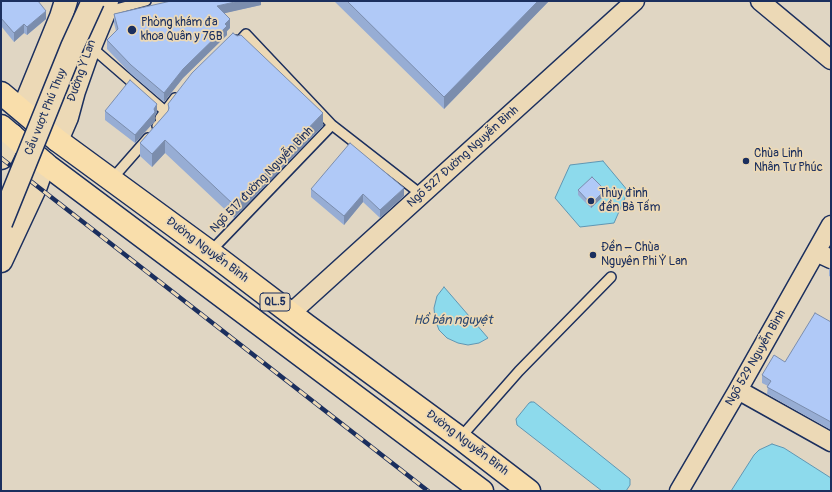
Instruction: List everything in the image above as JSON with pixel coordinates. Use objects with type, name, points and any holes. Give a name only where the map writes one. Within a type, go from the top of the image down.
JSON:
[{"type":"highway","name":"Đường Nguyễn Bình","points":[[1,93],[57,140],[112,179],[529,491]]},
{"type":"highway","name":"QL.5","points":[[7,130],[44,163],[482,491]]},
{"type":"main road","points":[[23,110],[61,17],[66,1]]},
{"type":"main road","name":"Đường Ỷ Lan","points":[[57,140],[67,117],[74,91],[90,46],[101,5]]},
{"type":"main road","name":"Cầu vượt Phú Thụy","points":[[1,223],[72,47],[101,5]]},
{"type":"main road","points":[[1,158],[7,130]]},
{"type":"main road","points":[[1,260],[36,186],[44,163]]},
{"type":"street","name":"Ngõ 527 Đường Nguyễn Bình","points":[[291,313],[635,1]]},
{"type":"street","points":[[760,1],[831,60]]},
{"type":"street","name":"Ngõ 529 Nguyễn Bình","points":[[679,491],[738,390],[824,255],[831,225]]},
{"type":"street","points":[[738,390],[831,442]]},
{"type":"lane","points":[[101,5],[146,1]]},
{"type":"lane","points":[[228,42],[233,37],[238,43],[246,34],[332,125],[422,195]]},
{"type":"lane","points":[[90,46],[166,111]]},
{"type":"lane","points":[[112,179],[163,120],[160,118],[182,88]]},
{"type":"lane","name":"Ngõ 517 đường Nguyễn Bình","points":[[210,252],[332,125]]},
{"type":"lane","points":[[460,438],[515,376],[611,277]]},
{"type":"water","points":[[603,161],[628,191],[614,223],[580,227],[555,198],[570,165]]},
{"type":"water","name":"Hồ bán nguyệt","points":[[444,287],[488,338],[479,343],[468,345],[458,343],[447,338],[439,330],[435,319],[434,308],[437,296]]},
{"type":"water","points":[[531,402],[534,402],[630,479],[630,485],[626,491],[602,491],[517,425],[516,419]]},
{"type":"water","points":[[772,444],[784,448],[831,478],[831,491],[731,491],[754,455],[759,450]]},
{"type":"building","points":[[1,1],[38,1],[46,11],[27,27],[24,24],[14,33],[1,18]]},
{"type":"building","points":[[171,1],[239,1],[217,6],[230,19],[225,24],[227,26],[183,69],[164,93],[131,65],[107,40],[118,29],[114,14]]},
{"type":"building","points":[[347,1],[538,1],[444,97]]},
{"type":"building","points":[[233,33],[237,36],[241,35],[323,113],[234,205],[165,140],[152,154],[140,143],[168,111],[168,104],[192,73]]},
{"type":"building","points":[[130,80],[157,104],[154,109],[155,112],[135,135],[105,111]]},
{"type":"building","points":[[350,143],[404,188],[380,210],[363,194],[344,216],[311,189]]},
{"type":"building","name":"Thủy đình đền Bà Tấm","points":[[592,177],[605,190],[591,204],[578,190]]},
{"type":"building","points":[[815,313],[831,322],[831,422],[767,387],[771,381],[762,375],[774,355],[785,362]]},
{"type":"railway","points":[[1,158],[428,491]]},
{"type":"place","name":"Phòng khám đa khoa Quân y 76B","points":[[132,30]]},
{"type":"place","name":"Chùa Linh Nhân Tư Phúc","points":[[746,161]]},
{"type":"place","name":"Thủy đình đền Bà Tấm","points":[[591,201]]},
{"type":"place","name":"Đền – Chùa Nguyên Phi Ỷ Lan","points":[[593,255]]}]
